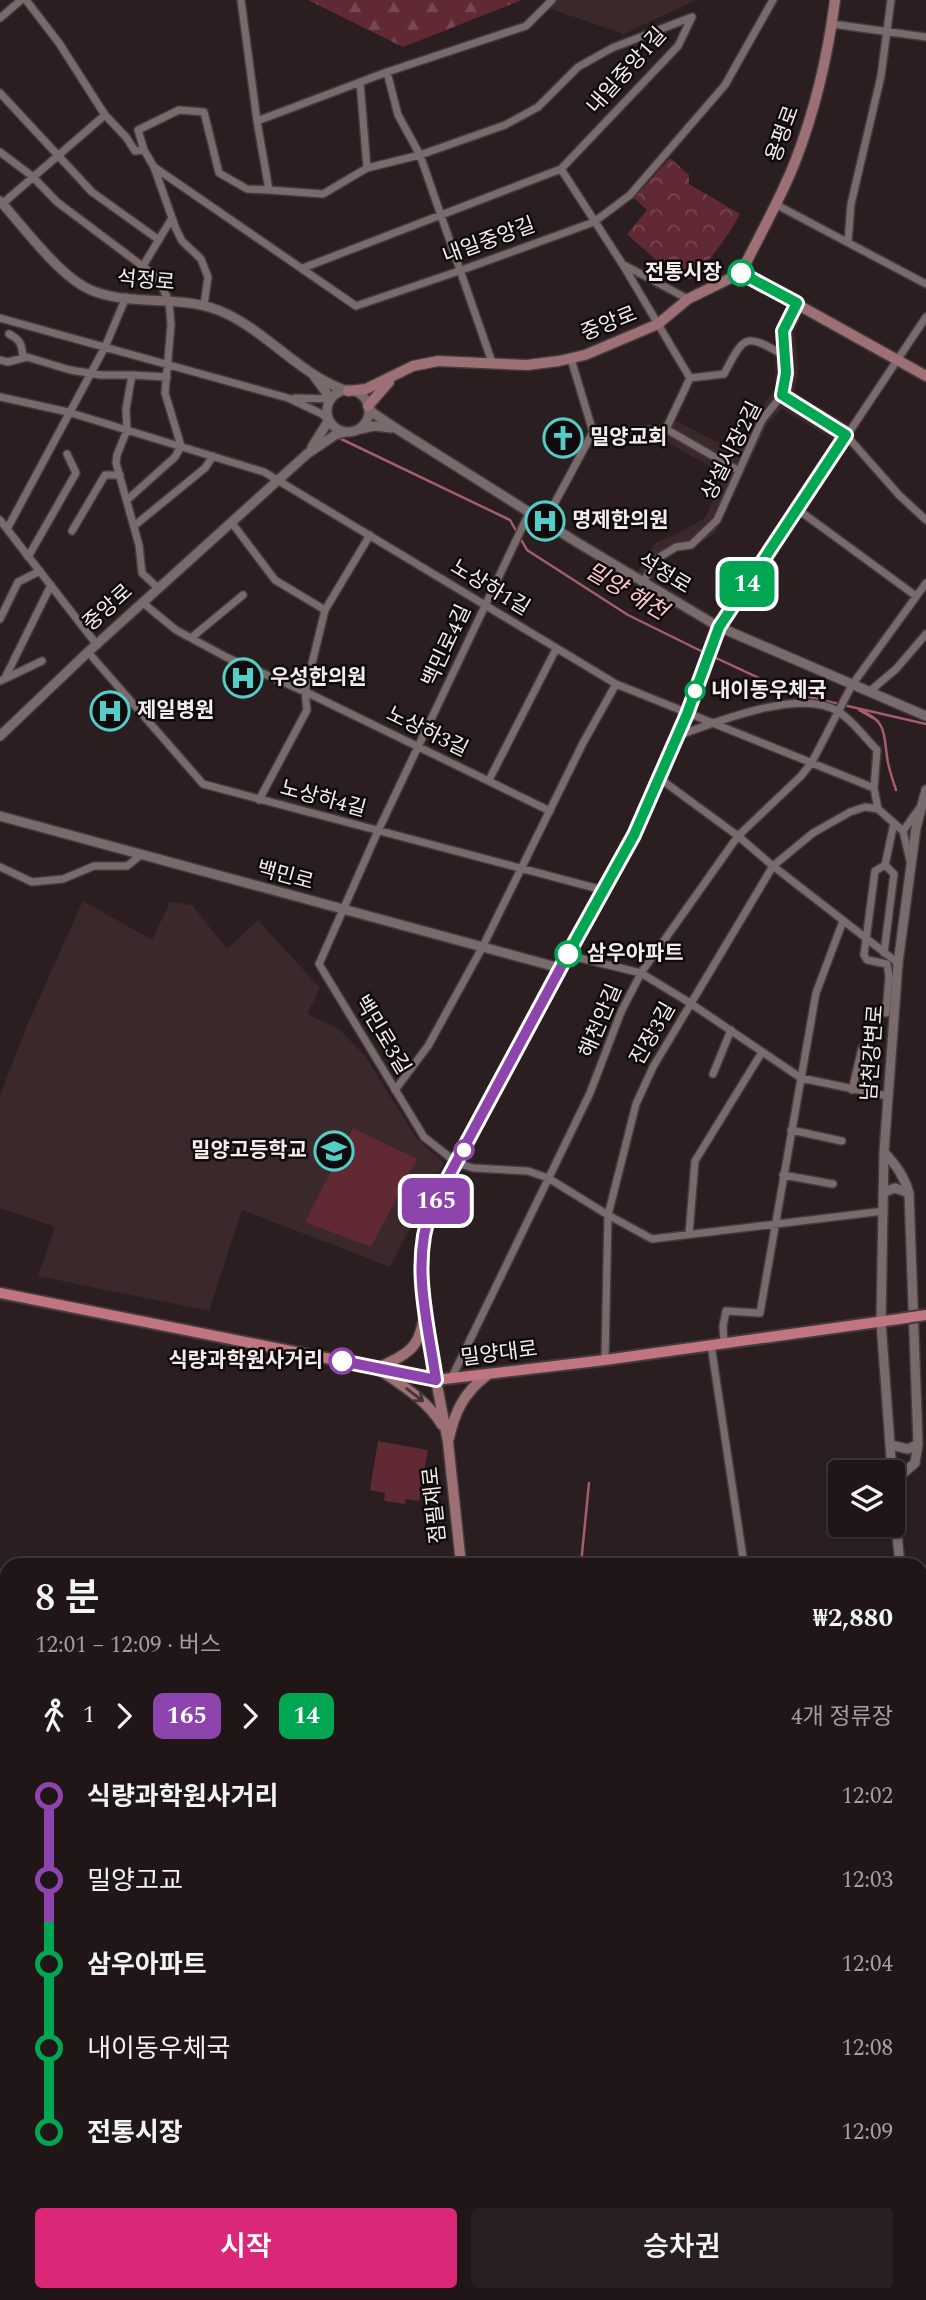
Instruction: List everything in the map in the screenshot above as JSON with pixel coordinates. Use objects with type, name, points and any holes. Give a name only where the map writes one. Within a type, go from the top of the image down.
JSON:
[{"type":"main road","name":"용평로","points":[[741,273],[794,163],[808,124],[832,24],[835,0]]},
{"type":"main road","name":"중앙로","points":[[348,391],[366,389],[413,366],[438,361],[527,365],[571,359],[657,324],[688,299],[741,273]]},
{"type":"main road","points":[[741,273],[926,376]]},
{"type":"main road","points":[[368,406],[394,377]]},
{"type":"main road","name":"밀양대로","points":[[0,1293],[436,1380],[486,1376],[926,1315]]},
{"type":"main road","points":[[378,1368],[404,1356],[415,1346],[421,1333],[426,1306]]},
{"type":"main road","name":"점필재로","points":[[378,1368],[424,1401],[445,1429]]},
{"type":"main road","name":"점필재로","points":[[448,1442],[452,1423],[463,1397],[486,1376]]},
{"type":"main road","name":"점필재로","points":[[436,1380],[448,1442],[460,1558]]},
{"type":"street","points":[[0,18],[21,0]]},
{"type":"street","points":[[26,0],[59,43],[105,115],[135,151],[144,150]]},
{"type":"street","points":[[241,0],[269,190]]},
{"type":"street","points":[[257,121],[387,72],[526,26],[552,0]]},
{"type":"street","name":"내일중앙길","points":[[154,167],[356,306],[594,222],[630,195],[709,106],[725,85],[773,0]]},
{"type":"street","points":[[848,242],[851,204],[885,54],[891,0]]},
{"type":"street","name":"내일중앙1길","points":[[303,268],[561,169],[678,46],[692,17],[612,48],[578,67],[538,107],[505,125],[420,155]]},
{"type":"street","points":[[832,24],[926,37]]},
{"type":"street","points":[[387,72],[398,115],[420,155],[493,365]]},
{"type":"street","points":[[360,82],[367,168]]},
{"type":"street","points":[[0,93],[105,203],[159,240]]},
{"type":"street","points":[[204,305],[208,276],[201,259],[182,241],[138,130],[179,110],[204,112],[219,173],[247,189],[323,194],[367,168],[420,155]]},
{"type":"street","points":[[1,203],[105,115]]},
{"type":"street","points":[[0,152],[32,176],[57,202],[157,277],[169,301],[171,325],[166,393],[181,446],[175,457],[127,500]]},
{"type":"street","points":[[561,169],[623,265],[690,378]]},
{"type":"street","name":"석정로","points":[[1,203],[73,280],[96,292],[204,305],[244,323],[308,369]]},
{"type":"street","points":[[775,204],[926,284]]},
{"type":"street","points":[[143,266],[172,218]]},
{"type":"street","points":[[623,265],[688,299]]},
{"type":"street","points":[[7,529],[105,347],[126,297]]},
{"type":"street","name":"상설시장2길","points":[[643,582],[658,558],[676,547],[691,545],[717,520],[762,420],[782,395],[786,373],[783,331],[797,303]]},
{"type":"street","points":[[436,1380],[420,1267],[424,1226],[432,1207],[634,835],[687,714],[719,627],[926,317]]},
{"type":"street","points":[[0,318],[288,398],[329,420]]},
{"type":"street","points":[[9,334],[22,344],[23,358]]},
{"type":"street","points":[[690,378],[724,374],[739,345],[746,340],[758,340],[785,356]]},
{"type":"street","points":[[0,360],[8,362],[27,357],[90,373],[167,377]]},
{"type":"street","points":[[545,521],[593,432],[571,359]]},
{"type":"street","points":[[308,369],[335,387],[361,395],[368,406],[367,419],[359,429]]},
{"type":"street","points":[[308,369],[331,399]]},
{"type":"street","points":[[132,376],[126,409],[127,430],[116,463],[139,545],[142,573],[158,589]]},
{"type":"street","points":[[666,429],[690,378]]},
{"type":"street","points":[[345,432],[332,426],[328,406],[336,394],[348,391]]},
{"type":"street","points":[[782,395],[846,435],[899,495],[926,520]]},
{"type":"street","name":"노상하1길","points":[[0,397],[68,412],[264,472],[616,684],[874,788]]},
{"type":"street","points":[[288,398],[323,401],[331,399]]},
{"type":"street","name":"석정로","points":[[368,406],[373,413],[529,514],[545,521],[719,627],[852,685]]},
{"type":"street","points":[[307,454],[329,420]]},
{"type":"street","points":[[307,454],[335,435],[345,432],[374,426],[397,429]]},
{"type":"street","points":[[593,432],[666,429],[739,471]]},
{"type":"street","points":[[28,557],[76,473],[67,454]]},
{"type":"street","name":"중앙로","points":[[0,736],[88,652],[307,454]]},
{"type":"street","points":[[134,526],[205,468],[213,456]]},
{"type":"street","points":[[72,531],[104,475],[120,475]]},
{"type":"street","points":[[797,509],[916,596]]},
{"type":"street","name":"백민로4길","points":[[342,910],[529,514]]},
{"type":"street","points":[[0,520],[97,645]]},
{"type":"street","points":[[232,523],[275,580],[325,610]]},
{"type":"street","points":[[259,800],[307,710],[305,692],[325,610],[370,535]]},
{"type":"street","points":[[0,619],[18,582],[40,571]]},
{"type":"street","points":[[926,583],[852,685],[926,716]]},
{"type":"street","points":[[3,680],[51,585]]},
{"type":"street","points":[[191,638],[243,595]]},
{"type":"street","name":"노상하3길","points":[[143,603],[176,630],[226,657],[305,692],[550,811]]},
{"type":"street","points":[[869,692],[896,669],[926,635]]},
{"type":"street","points":[[489,780],[556,649]]},
{"type":"street","name":"노상하4길","points":[[88,652],[203,784],[603,890]]},
{"type":"street","points":[[3,680],[42,660]]},
{"type":"street","points":[[395,1090],[428,1046],[482,948],[616,684]]},
{"type":"street","name":"해천안길","points":[[450,1380],[590,1093],[621,1012],[642,973],[738,836],[801,776],[812,762],[852,685]]},
{"type":"street","points":[[677,736],[752,710],[800,703],[838,711],[877,750],[874,788],[878,809],[903,831],[911,865]]},
{"type":"street","points":[[659,778],[738,836],[898,962]]},
{"type":"street","name":"남천강변로","points":[[881,1322],[884,1152],[898,962],[916,828],[926,790]]},
{"type":"street","points":[[903,831],[922,804]]},
{"type":"street","name":"진장3길","points":[[605,1360],[608,1215],[636,1104],[653,1067],[774,866],[813,833],[849,812],[865,807],[878,809]]},
{"type":"street","name":"백민로","points":[[0,816],[560,968]]},
{"type":"street","points":[[886,1013],[889,976],[887,964],[867,960],[864,955],[875,872],[885,864],[894,822]]},
{"type":"street","points":[[0,867],[32,882],[62,878],[94,866],[127,866],[141,855]]},
{"type":"street","points":[[884,953],[894,874],[885,864]]},
{"type":"street","name":"백민로3길","points":[[342,910],[319,964],[424,1137],[457,1163]]},
{"type":"street","points":[[724,1344],[726,1311],[760,1313],[816,993],[843,921]]},
{"type":"street","points":[[567,956],[642,973],[801,1078],[887,1096]]},
{"type":"street","points":[[713,1074],[730,1030]]},
{"type":"street","points":[[852,1090],[862,1048]]},
{"type":"street","points":[[689,1234],[695,1161],[762,1052]]},
{"type":"street","points":[[791,1130],[842,1141]]},
{"type":"street","points":[[884,1152],[897,1166],[909,1193],[918,1444],[915,1463],[905,1473]]},
{"type":"street","points":[[457,1163],[473,1168],[528,1171],[548,1178],[652,1238],[884,1211]]},
{"type":"street","points":[[783,1175],[833,1184]]},
{"type":"street","points":[[884,1192],[895,1188],[909,1193]]},
{"type":"street","points":[[881,1322],[892,1460]]},
{"type":"street","points":[[711,1345],[743,1558]]},
{"type":"street","points":[[891,1445],[908,1449],[918,1444]]},
{"type":"street","points":[[897,1537],[899,1558]]},
{"type":"shaded area","points":[[545,0],[696,0],[624,34],[542,6]]},
{"type":"shaded area","points":[[790,300],[806,308],[794,332],[799,368],[794,392],[852,426],[840,444],[782,409],[768,423],[716,532],[693,549],[678,551],[662,562],[650,586],[635,577],[655,543],[705,518],[725,475],[663,440],[676,421],[735,451],[755,415],[775,389],[776,327]]},
{"type":"shaded area","points":[[83,901],[152,940],[170,902],[192,905],[227,949],[258,920],[320,988],[307,1014],[339,1029],[365,1056],[417,1139],[444,1163],[390,1267],[242,1210],[209,1311],[38,1276],[55,1227],[0,1208],[0,1096],[27,1025]]},
{"type":"green space","points":[[308,0],[522,0],[403,47]]},
{"type":"green space","points":[[670,158],[689,175],[689,184],[740,214],[695,279],[684,279],[670,266],[664,267],[627,234],[647,210],[634,198]]},
{"type":"green space","points":[[353,1128],[417,1159],[371,1247],[305,1222]]},
{"type":"green space","points":[[378,1441],[428,1450],[419,1501],[406,1499],[405,1504],[384,1501],[385,1493],[370,1490]]},
{"type":"waterway","name":"밀양 해천","points":[[337,437],[510,520],[527,550],[628,615],[699,650],[791,693],[926,724]]},
{"type":"waterway","name":"밀양 해천","points":[[878,721],[859,710],[869,714],[875,719],[880,724],[883,730],[888,763],[896,790]]},
{"type":"waterway","points":[[582,1558],[589,1483]]},
{"type":"bus line","name":"14","points":[[568,954],[634,835],[687,714],[719,627],[846,435],[782,395],[786,373],[783,331],[797,303],[741,273]]},
{"type":"bus line","name":"165","points":[[342,1361],[436,1380],[420,1267],[424,1226],[568,954]]},
{"type":"place","name":"전통시장","points":[[741,273]]},
{"type":"place","name":"밀양교회","points":[[563,438]]},
{"type":"place","name":"명제한의원","points":[[545,521]]},
{"type":"place","name":"우성한의원","points":[[243,678]]},
{"type":"place","name":"내이동우체국","points":[[695,691]]},
{"type":"place","name":"제일병원","points":[[110,711]]},
{"type":"place","name":"삼우아파트","points":[[568,954]]},
{"type":"place","name":"밀양고등학교","points":[[334,1151]]},
{"type":"place","name":"식량과학원사거리","points":[[342,1361]]}]
